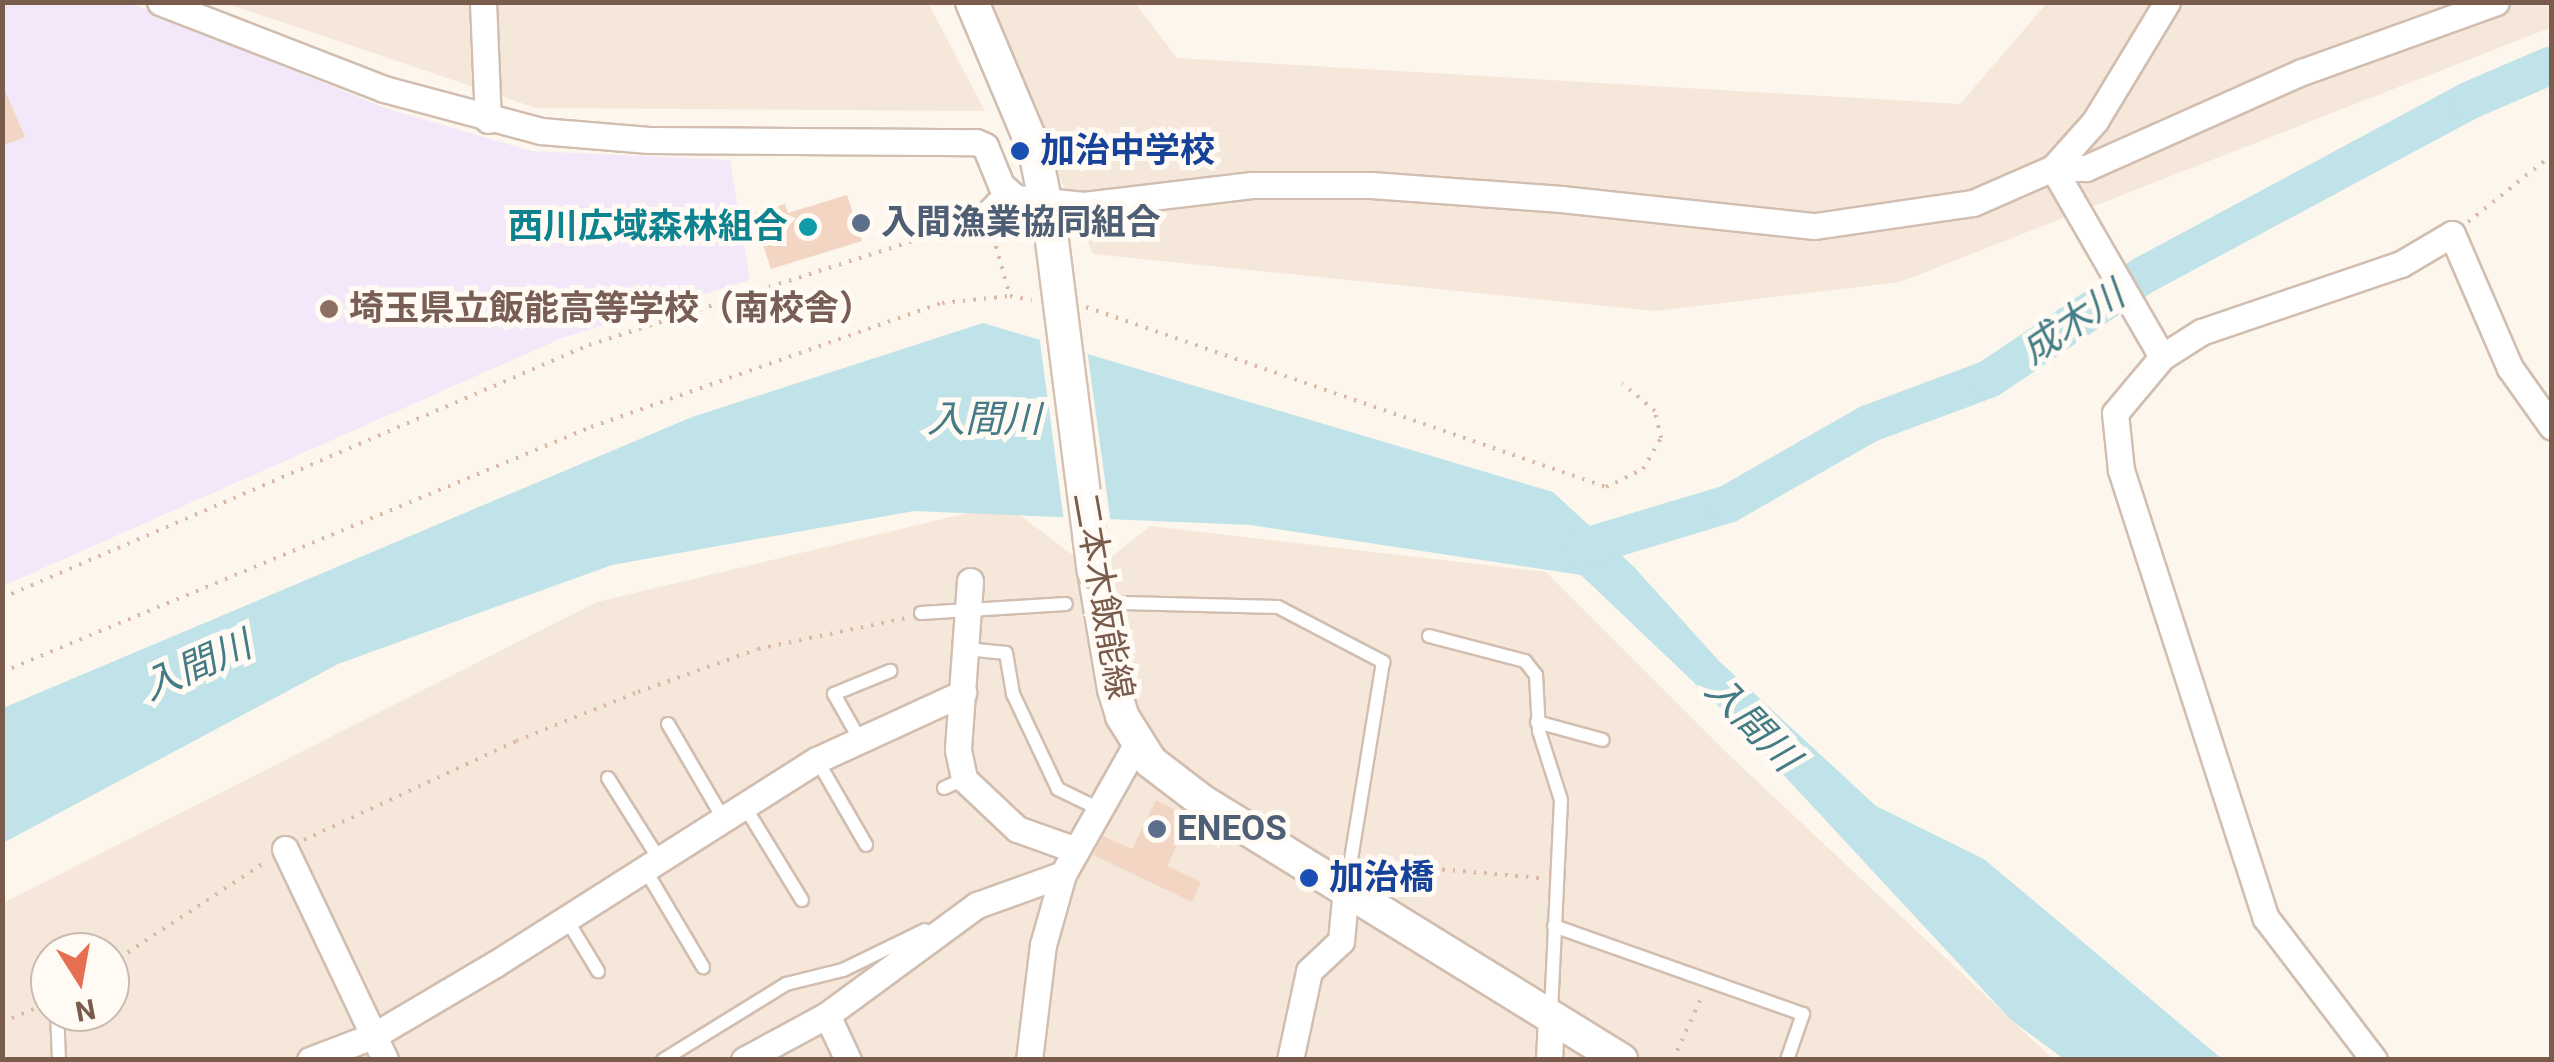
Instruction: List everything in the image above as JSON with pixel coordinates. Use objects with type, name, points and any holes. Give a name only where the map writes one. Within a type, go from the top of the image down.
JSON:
[{"type":"main road","name":"二本木飯能線","points":[[972,2],[1024,118],[1049,213],[1094,571],[1114,689],[1136,743],[1167,776],[1202,801],[1348,875],[1620,1060]]},
{"type":"street","points":[[160,2],[384,89],[488,120],[586,137],[976,142],[985,146],[1008,193],[1049,213],[1252,184],[1335,184],[1561,198],[1815,226],[1973,204],[2053,168],[2096,121],[2168,2]]},
{"type":"street","points":[[483,2],[488,120]]},
{"type":"street","points":[[2053,168],[2086,168],[2302,72],[2496,2]]},
{"type":"street","points":[[2053,168],[2162,357]]},
{"type":"street","points":[[988,215],[1008,193]]},
{"type":"street","points":[[2374,1060],[2266,918],[2121,470],[2115,413],[2162,357],[2201,332],[2402,264],[2452,234],[2510,368],[2552,427]]},
{"type":"street","points":[[970,581],[968,650],[954,784],[1016,829],[1076,850]]},
{"type":"street","points":[[310,1060],[375,1035],[654,866],[818,760],[963,693]]},
{"type":"street","points":[[1028,1060],[1042,945],[1064,874],[1136,743]]},
{"type":"street","points":[[285,849],[386,1060]]},
{"type":"street","points":[[744,1060],[827,1015],[977,905],[1064,874]]},
{"type":"street","points":[[1290,1060],[1309,971],[1341,941],[1348,875]]},
{"type":"street","points":[[827,1015],[848,1060]]},
{"type":"street","points":[[1549,1060],[1551,1016]]},
{"type":"lane","points":[[1124,603],[1278,606],[1384,662],[1348,875]]},
{"type":"lane","points":[[920,613],[1066,604]]},
{"type":"lane","points":[[1430,636],[1524,660],[1536,675],[1540,698],[1537,722],[1561,800],[1551,1016]]},
{"type":"lane","points":[[968,650],[1006,652],[1012,694],[1058,789],[1099,809]]},
{"type":"lane","points":[[860,740],[834,694],[890,670]]},
{"type":"lane","points":[[1537,722],[1603,740]]},
{"type":"lane","points":[[668,724],[802,900]]},
{"type":"lane","points":[[818,760],[866,845]]},
{"type":"lane","points":[[608,778],[703,968]]},
{"type":"lane","points":[[663,1060],[786,984],[844,970],[977,905]]},
{"type":"lane","points":[[567,920],[598,971]]},
{"type":"lane","points":[[1554,926],[1802,1014],[1787,1060]]},
{"type":"lane","points":[[57,1032],[59,1060]]},
{"type":"path","points":[[2452,234],[2552,155]]},
{"type":"path","points":[[2,598],[589,345],[852,263],[988,215],[1010,296]]},
{"type":"path","points":[[2,672],[591,428],[942,303],[1010,296],[1045,301]]},
{"type":"path","points":[[1080,306],[1098,308],[1606,487],[1643,469],[1661,438],[1655,412],[1622,383]]},
{"type":"path","points":[[130,951],[285,849],[516,741],[758,649],[884,625],[920,613]]},
{"type":"path","points":[[1348,875],[1557,880]]},
{"type":"path","points":[[1674,1060],[1709,980]]},
{"type":"path","points":[[2,1022],[30,1010]]},
{"type":"shaded area","points":[[2551,2],[2552,27],[1900,282],[1655,311],[1093,254],[984,3],[1135,3],[1177,58],[1960,104],[2047,3]]},
{"type":"shaded area","name":"埼玉県立飯能高等学校（南校舎）","points":[[3,3],[130,3],[385,108],[531,151],[730,160],[750,280],[562,338],[3,586]]},
{"type":"shaded area","points":[[225,3],[928,3],[985,111],[536,108]]},
{"type":"shaded area","points":[[1005,504],[1094,571],[1150,526],[1546,572],[1727,753],[2053,1059],[3,1060],[3,903],[597,602]]},
{"type":"water","name":"入間川","points":[[983,323],[1553,492],[1634,567],[1719,661],[1876,806],[1984,859],[2222,1059],[2064,1059],[2011,1020],[1725,712],[1581,575],[1251,525],[914,511],[612,565],[338,664],[3,843],[3,708],[692,417]]},
{"type":"pier","points":[[1039,334],[1087,349],[1111,524],[1064,522]]},
{"type":"building","points":[[2,84],[25,137],[2,146]]},
{"type":"building","name":"西川広域森林組合","points":[[847,195],[862,241],[771,269],[753,213],[785,204],[788,213]]},
{"type":"building","points":[[1156,800],[1190,817],[1167,866],[1201,882],[1192,902],[1093,855],[1103,836],[1132,849]]},
{"type":"waterway","name":"成木川","points":[[1582,548],[1728,504],[1868,424],[1989,379],[2144,275],[2468,101],[2552,65]]},
{"type":"place","name":"加治中学校","points":[[1020,151]]},
{"type":"place","name":"入間漁業協同組合","points":[[861,223]]},
{"type":"place","name":"西川広域森林組合","points":[[808,227]]},
{"type":"place","name":"埼玉県立飯能高等学校（南校舎）","points":[[329,309]]},
{"type":"place","name":"ENEOS","points":[[1157,829]]},
{"type":"place","name":"加治橋","points":[[1309,878]]}]
